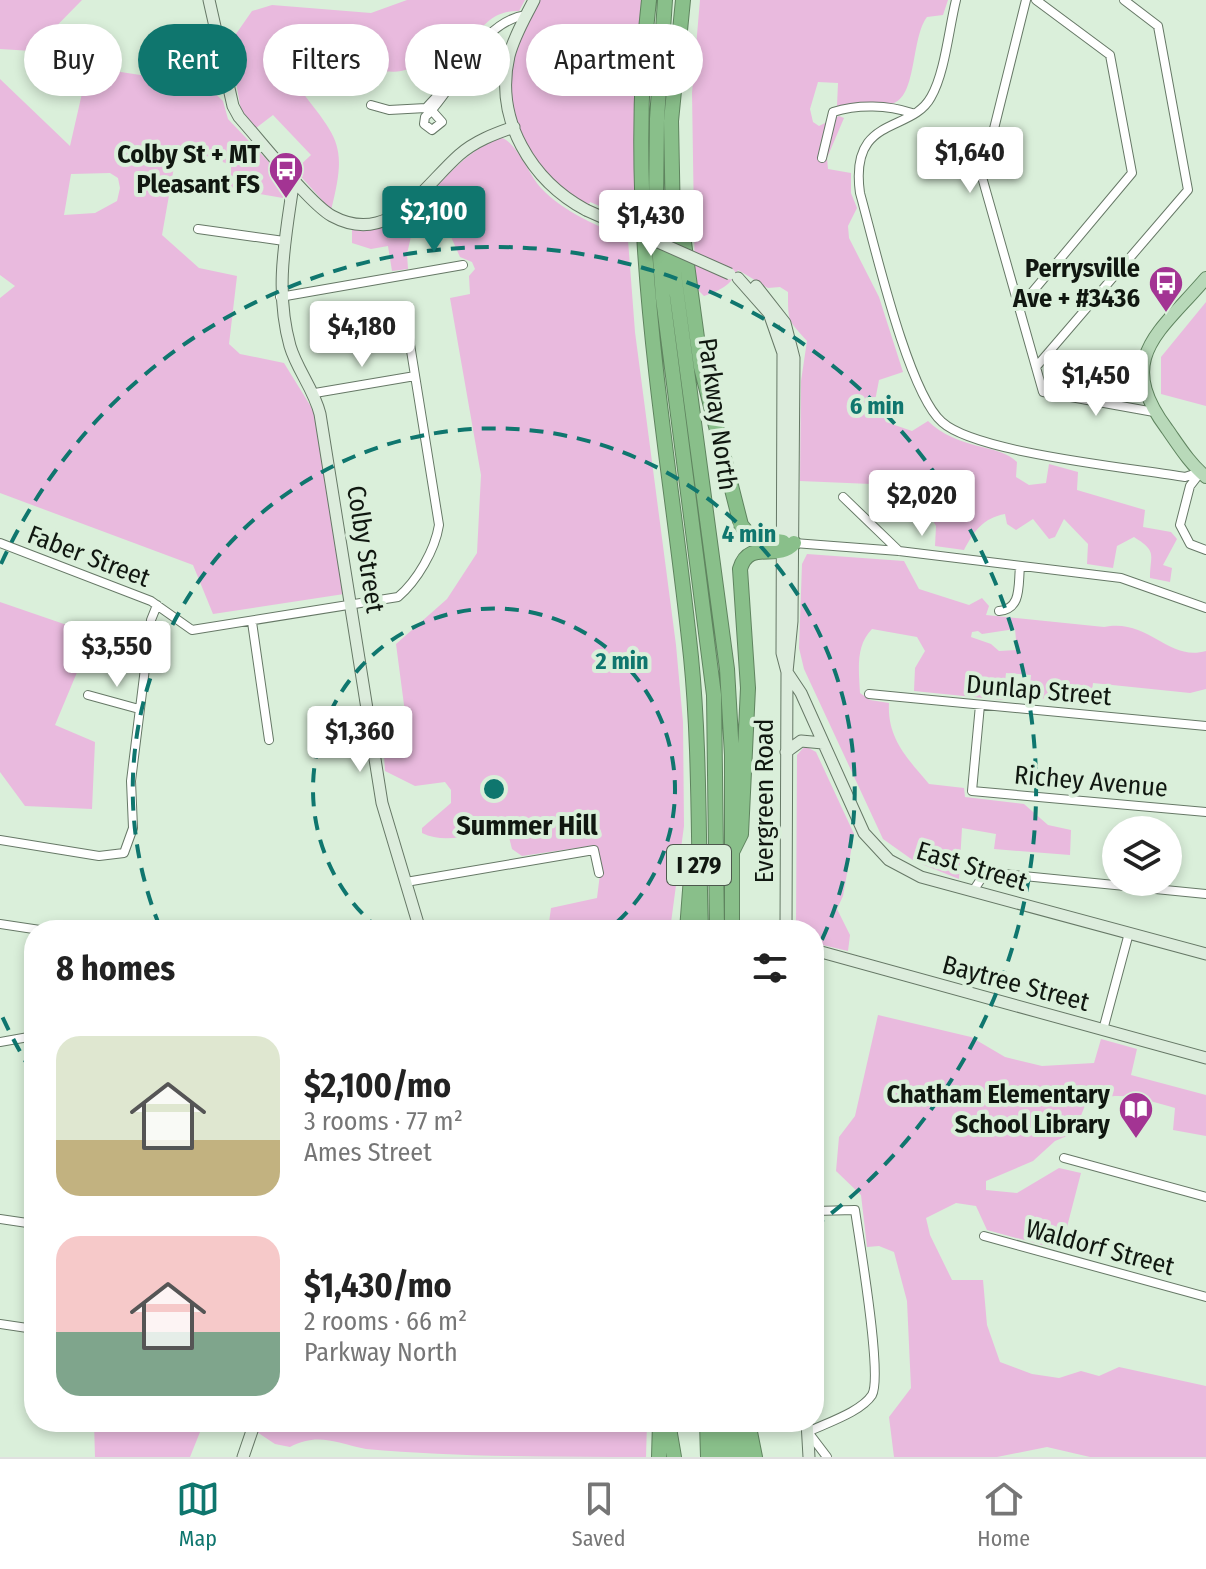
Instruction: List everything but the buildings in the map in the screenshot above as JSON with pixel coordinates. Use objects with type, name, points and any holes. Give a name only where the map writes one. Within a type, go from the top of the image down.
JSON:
[{"type":"highway","name":"I 279","points":[[649,0],[642,105],[645,275],[691,661],[701,920]]},
{"type":"highway","points":[[665,0],[657,119],[656,211],[663,298],[714,695],[717,920]]},
{"type":"highway","name":"Parkway North","points":[[683,0],[671,121],[674,273],[727,669],[732,755],[732,920]]},
{"type":"highway","points":[[673,212],[683,235],[709,405],[741,525],[751,537],[786,545]]},
{"type":"highway","points":[[731,854],[741,834],[748,688],[740,569],[744,559],[753,552],[786,545]]},
{"type":"highway","points":[[688,920],[697,800]]},
{"type":"highway","points":[[659,1457],[660,1432]]},
{"type":"highway","points":[[670,1432],[674,1457]]},
{"type":"highway","points":[[707,1432],[708,1457]]},
{"type":"highway","points":[[722,1457],[723,1432]]},
{"type":"highway","points":[[727,1432],[733,1457]]},
{"type":"highway","points":[[740,1432],[744,1457]]},
{"type":"highway","points":[[750,1432],[755,1457]]},
{"type":"main road","points":[[1203,475],[1154,412],[1142,380],[1146,352],[1206,278]]},
{"type":"street","points":[[209,0],[233,106],[239,117],[330,215],[366,225],[378,224],[400,214],[461,153],[484,138],[514,127]]},
{"type":"street","name":"East Street","points":[[534,0],[509,58],[508,105],[527,157],[542,178],[586,210],[734,276],[764,306],[781,344],[786,545],[782,653],[787,672],[800,691],[859,826],[876,848],[905,871],[1206,954]]},
{"type":"street","points":[[956,0],[932,97],[913,113],[889,124],[872,138],[861,161],[859,184],[915,380],[934,415],[957,433],[984,443],[1185,477],[1203,475]]},
{"type":"street","points":[[1026,0],[982,177],[1043,392],[1154,412]]},
{"type":"street","points":[[1019,308],[1132,173],[1110,55],[1036,0]]},
{"type":"street","points":[[1036,367],[1188,190],[1158,26],[1124,0]]},
{"type":"street","points":[[502,24],[512,17],[526,15]]},
{"type":"street","points":[[371,105],[389,110],[426,108],[437,96]]},
{"type":"street","points":[[434,113],[442,96]]},
{"type":"street","points":[[822,158],[833,112],[847,108],[895,108],[913,113]]},
{"type":"street","name":"Colby Street","points":[[294,178],[284,241],[280,297],[290,348],[315,393],[353,605],[382,803],[417,920]]},
{"type":"street","points":[[198,229],[284,241]]},
{"type":"street","points":[[280,297],[463,265]]},
{"type":"street","points":[[353,605],[398,597],[411,586],[439,525],[409,338]]},
{"type":"street","points":[[315,393],[415,376]]},
{"type":"street","points":[[1203,475],[1190,486],[1180,525],[1190,544],[1206,550]]},
{"type":"street","points":[[843,497],[899,551]]},
{"type":"street","name":"Faber Street","points":[[0,543],[157,605],[192,630],[353,605]]},
{"type":"street","points":[[786,545],[899,551],[1121,578],[1206,608]]},
{"type":"street","points":[[999,611],[1011,609],[1015,604],[1020,567]]},
{"type":"street","points":[[0,840],[106,857],[124,853],[133,828],[130,786],[151,620],[157,605]]},
{"type":"street","points":[[252,622],[269,740]]},
{"type":"street","name":"Evergreen Road","points":[[786,920],[787,672]]},
{"type":"street","name":"Dunlap Street","points":[[869,694],[1206,726]]},
{"type":"street","points":[[88,695],[139,709]]},
{"type":"street","name":"Richey Avenue","points":[[980,705],[972,791],[1206,812]]},
{"type":"street","points":[[786,752],[801,741],[823,743]]},
{"type":"street","points":[[406,882],[594,850],[599,873]]},
{"type":"street","points":[[973,891],[981,879],[994,873],[1206,894]]},
{"type":"street","points":[[0,924],[24,928]]},
{"type":"street","points":[[1103,1030],[1129,933]]},
{"type":"street","name":"Baytree Street","points":[[824,953],[1206,1058]]},
{"type":"street","points":[[0,1042],[24,1038]]},
{"type":"street","points":[[1064,1158],[1206,1197]]},
{"type":"street","points":[[824,1211],[855,1210],[868,1297],[874,1390],[862,1404],[824,1420]]},
{"type":"street","points":[[0,1219],[24,1223]]},
{"type":"street","name":"Waldorf Street","points":[[984,1236],[1206,1297]]},
{"type":"street","points":[[0,1324],[24,1328]]},
{"type":"street","points":[[243,1457],[252,1432]]},
{"type":"street","points":[[808,1432],[809,1457]]},
{"type":"street","points":[[811,1432],[827,1457]]},
{"type":"shaded area","points":[[0,0],[82,0],[58,24],[24,24],[24,50],[0,49]]},
{"type":"shaded area","points":[[407,0],[525,0],[519,11],[500,14],[486,24],[405,24],[405,70],[401,71],[389,71],[389,24],[263,24],[263,96],[305,96],[336,143],[339,170],[331,210],[295,170],[311,155],[273,115],[256,128],[241,110],[238,96],[247,96],[247,24],[243,24],[252,11],[272,5],[371,13]]},
{"type":"shaded area","points":[[534,0],[649,0],[648,24],[526,24],[526,96],[646,96],[643,224],[590,202],[586,210],[542,178],[508,105],[516,34]]},
{"type":"shaded area","points":[[700,0],[948,0],[943,15],[927,17],[922,26],[907,89],[901,98],[888,105],[837,106],[838,83],[818,82],[810,109],[813,122],[819,126],[839,116],[844,118],[827,158],[828,169],[851,173],[851,193],[857,208],[848,226],[849,238],[879,297],[903,372],[879,380],[875,401],[886,422],[912,431],[928,421],[952,437],[1009,456],[1017,462],[1016,477],[1029,485],[1046,483],[1049,464],[1078,472],[1077,490],[1145,510],[1143,527],[1171,532],[1177,539],[1163,565],[1172,568],[1170,582],[1150,578],[1150,550],[1134,537],[1117,546],[1113,568],[1087,564],[1088,544],[1064,519],[1055,537],[1049,539],[1033,519],[1016,530],[1007,524],[1005,514],[980,526],[964,550],[935,546],[936,526],[931,517],[911,514],[895,495],[871,484],[800,481],[801,381],[807,341],[790,320],[788,292],[780,287],[768,288],[738,270],[728,284],[710,294],[704,296],[695,287],[692,96],[703,96],[703,24],[698,24]]},
{"type":"shaded area","points":[[122,72],[138,75],[138,96],[218,96],[223,101],[228,119],[285,179],[283,198],[231,189],[231,165],[195,152],[177,150],[162,235],[199,268],[237,276],[229,344],[240,354],[284,363],[313,410],[344,594],[213,614],[193,565],[0,493],[0,298],[15,286],[0,275],[0,79],[70,146],[81,96],[122,96]],"holes":[[[110,173],[118,178],[120,188],[117,201],[95,213],[64,215],[71,174]]]},
{"type":"shaded area","points":[[502,138],[507,141],[550,197],[582,218],[628,240],[635,332],[676,645],[683,722],[684,826],[671,920],[549,920],[551,908],[597,898],[600,874],[596,850],[590,846],[522,856],[512,849],[506,825],[453,838],[432,837],[422,833],[422,828],[451,803],[451,790],[445,782],[415,786],[385,771],[383,741],[406,720],[396,644],[447,599],[477,553],[481,475],[450,298],[470,294],[469,276],[475,269],[472,262],[460,257],[447,228],[412,232],[407,254],[408,269],[392,271],[388,246],[371,249],[352,243],[352,227],[375,228],[395,221],[413,209],[481,147]]},
{"type":"shaded area","points":[[1206,302],[1206,406],[1161,394],[1161,357]]},
{"type":"shaded area","points":[[807,554],[904,561],[919,589],[969,605],[982,598],[989,606],[986,615],[1134,628],[1180,651],[1206,651],[1206,689],[1190,693],[1093,683],[1092,691],[1080,691],[1079,702],[1029,697],[1031,675],[1006,673],[1003,700],[914,691],[915,668],[925,651],[917,637],[872,629],[860,651],[860,693],[870,700],[889,703],[895,737],[929,784],[964,788],[965,797],[1024,804],[1048,825],[1071,830],[1070,855],[994,849],[996,834],[962,828],[959,879],[914,861],[883,839],[804,669],[799,648],[802,564]],"holes":[[[1015,629],[1017,650],[999,651],[991,644],[971,637],[972,632],[982,634]]]},
{"type":"shaded area","points":[[0,602],[93,634],[55,725],[95,742],[92,809],[25,806],[0,772]]},
{"type":"shaded area","points":[[805,746],[816,752],[854,834],[843,896],[837,909],[850,935],[848,951],[824,945],[824,920],[796,920],[797,755]]},
{"type":"shaded area","points":[[878,1015],[971,1037],[1005,1057],[1042,1066],[1094,1063],[1101,1039],[1137,1049],[1131,1075],[1206,1095],[1206,1136],[1173,1130],[1175,1108],[1130,1097],[1098,1099],[1086,1103],[1074,1133],[1055,1141],[1033,1161],[986,1181],[986,1190],[1017,1193],[1059,1168],[1081,1173],[1061,1250],[987,1230],[976,1206],[956,1203],[926,1218],[930,1235],[952,1280],[983,1280],[987,1325],[1000,1362],[1032,1374],[1059,1378],[1081,1371],[1099,1376],[1119,1367],[1206,1386],[1206,1457],[1090,1457],[1047,1447],[997,1457],[894,1457],[889,1417],[911,1388],[907,1301],[894,1252],[879,1246],[867,1247],[861,1195],[836,1171],[839,1137],[855,1116]]},
{"type":"shaded area","points":[[94,1432],[200,1432],[190,1457],[95,1457]]},
{"type":"shaded area","points":[[257,1432],[647,1432],[646,1457],[435,1454],[366,1449],[318,1439],[290,1447],[275,1444]]},
{"type":"place","name":"Colby St + MT Pleasant FS","points":[[286,200]]},
{"type":"place","name":"Perrysville Ave + #3436","points":[[1166,314]]},
{"type":"place","name":"Chatham Elementary School Library","points":[[1136,1140]]},
{"type":"district","name":"Summer Hill","points":[[527,825]]}]
